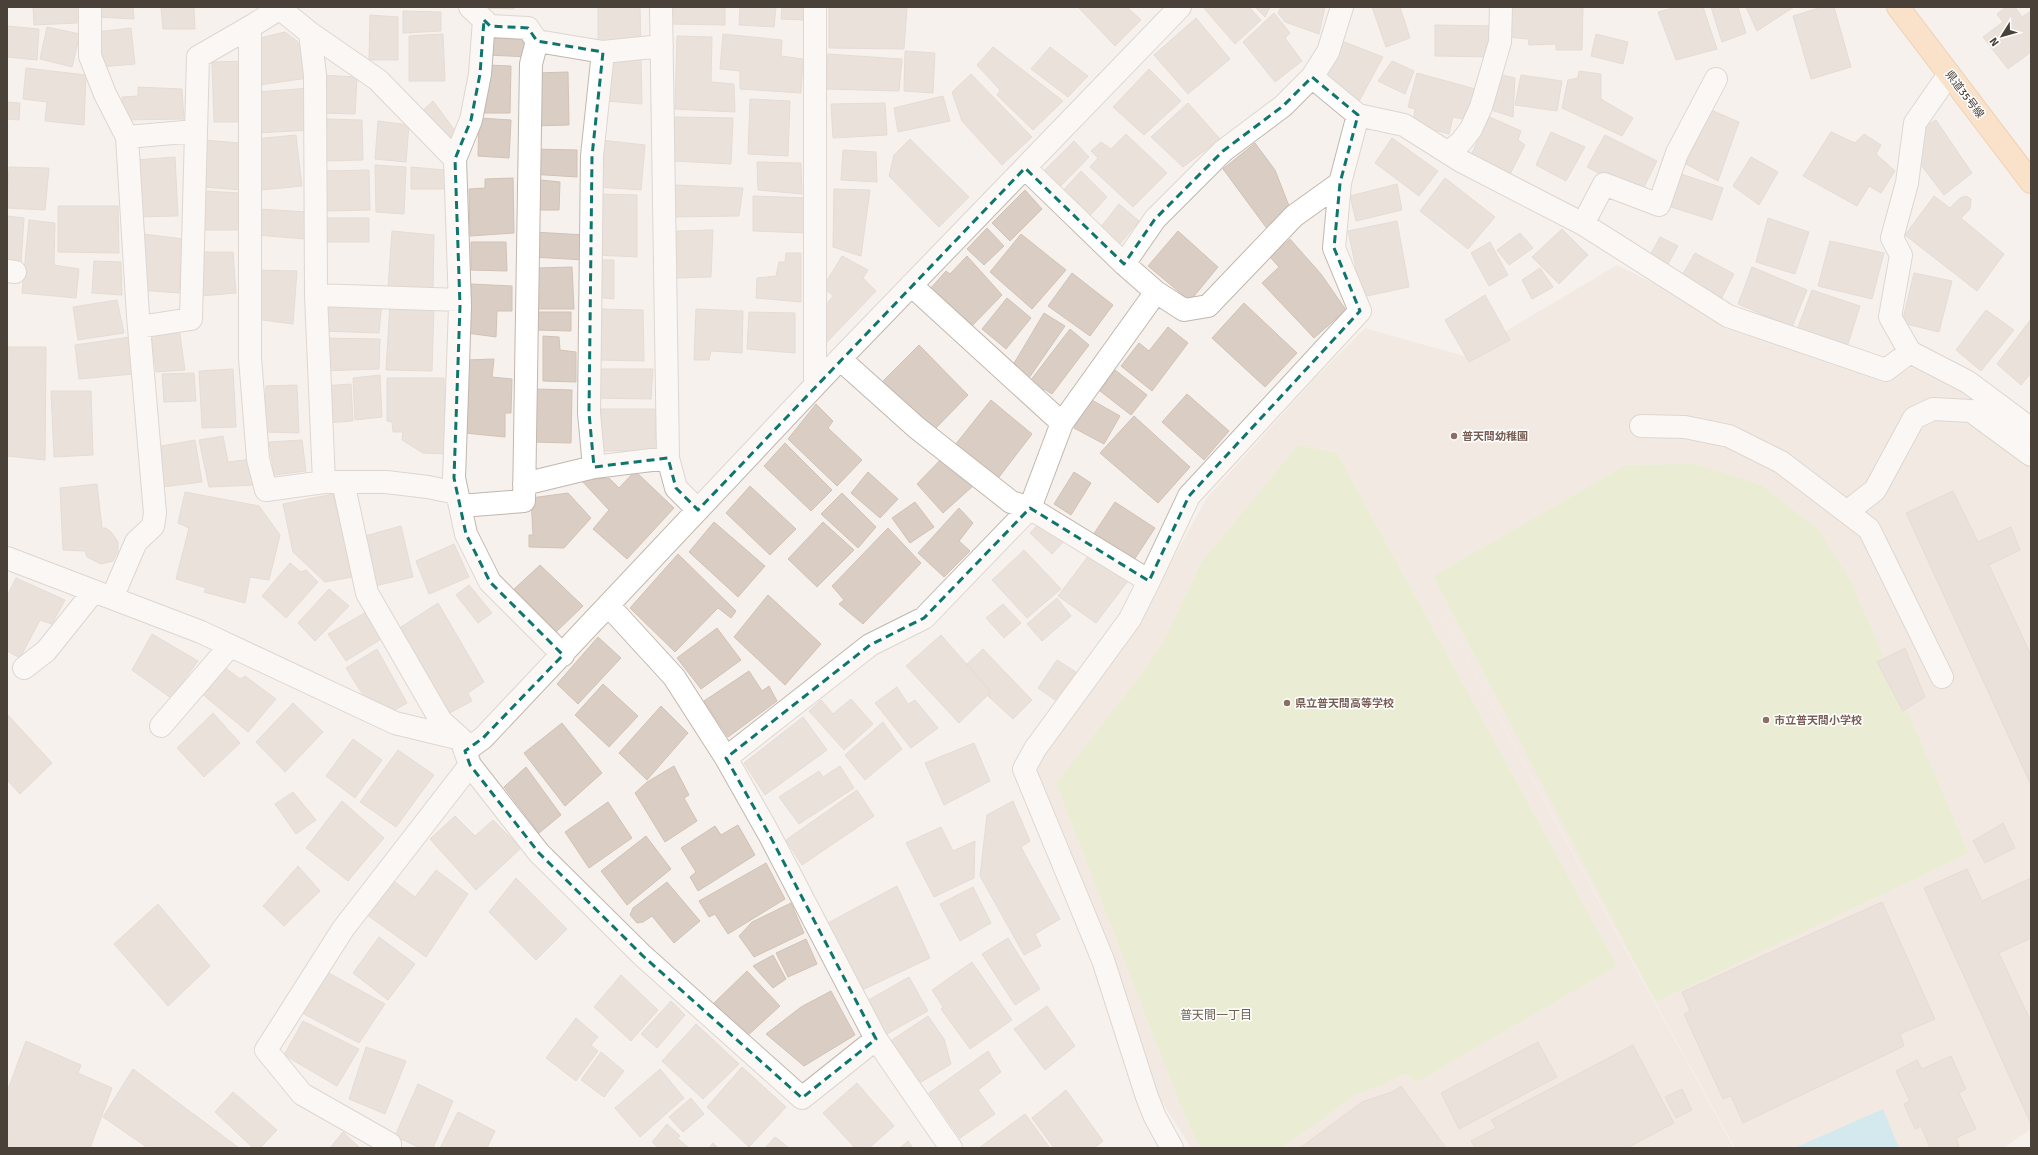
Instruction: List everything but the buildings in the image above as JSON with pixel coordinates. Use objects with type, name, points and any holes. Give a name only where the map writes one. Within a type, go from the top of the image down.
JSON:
[{"type":"main road","name":"県道35号線","points":[[1898,7],[2031,182]]},
{"type":"street","points":[[24,668],[46,651],[103,595],[136,542],[153,526],[155,513],[139,327],[127,137],[105,94],[90,56],[90,7]]},
{"type":"street","points":[[661,7],[668,458],[676,488],[698,510]]},
{"type":"street","points":[[815,7],[815,385]]},
{"type":"street","points":[[390,1148],[390,1144],[302,1094],[266,1050],[343,929],[465,752],[483,738],[563,655],[608,605],[815,385],[1180,7]]},
{"type":"street","points":[[1124,264],[1155,219],[1223,151],[1283,106],[1312,77],[1328,52],[1342,7]]},
{"type":"street","points":[[1448,153],[1461,142],[1471,130],[1481,107],[1500,42],[1501,7]]},
{"type":"street","points":[[139,327],[191,319],[198,57],[250,27],[279,8],[310,33],[378,80],[455,159]]},
{"type":"street","points":[[477,14],[490,26],[528,28],[537,41],[603,52],[662,46]]},
{"type":"street","points":[[477,14],[480,74],[471,120],[455,159],[460,300],[454,478],[466,534],[490,582],[563,655]]},
{"type":"street","points":[[250,27],[250,358],[258,459],[266,490],[334,482],[386,482],[428,486],[459,500],[524,501],[531,64],[537,41]]},
{"type":"street","points":[[310,33],[315,75],[316,295],[334,482],[367,593],[441,721],[539,853],[643,956],[802,1098],[876,1039]]},
{"type":"street","points":[[594,467],[589,413],[592,156],[603,52]]},
{"type":"street","points":[[1949,74],[1916,123],[1907,184],[1892,238],[1901,255],[1890,317],[1910,352],[1968,382],[2031,429]]},
{"type":"street","points":[[1312,77],[1358,115],[1404,125],[1448,153],[1582,224],[1728,316],[1886,370],[1910,352]]},
{"type":"street","points":[[1582,224],[1604,184],[1659,205],[1677,153],[1716,79]]},
{"type":"street","points":[[1172,1148],[1155,1117],[1147,1097],[1103,960],[1024,769],[1035,749],[1130,619],[1189,496],[1360,311],[1334,248],[1340,183],[1358,115]]},
{"type":"street","points":[[127,137],[196,131]]},
{"type":"street","points":[[1025,168],[1124,264],[1156,292],[1184,310],[1208,306],[1294,216],[1340,183]]},
{"type":"street","points":[[911,285],[1062,424]]},
{"type":"street","points":[[726,758],[870,645],[924,618],[1030,508],[1062,424],[1156,292]]},
{"type":"street","points":[[316,295],[460,300]]},
{"type":"street","points":[[840,359],[917,428],[1004,497],[1011,502],[1030,508],[1149,581]]},
{"type":"street","points":[[1848,512],[1875,490],[1914,418],[1933,409],[1971,410],[2031,455]]},
{"type":"street","points":[[1641,426],[1685,427],[1729,436],[1781,462],[1869,529],[1942,677]]},
{"type":"street","points":[[524,484],[594,467],[668,458]]},
{"type":"street","points":[[7,558],[201,632],[395,723],[465,752]]},
{"type":"street","points":[[608,605],[674,677],[726,758],[769,834],[876,1039],[951,1148]]},
{"type":"street","points":[[161,726],[230,646]]},
{"type":"highlighted area","points":[[484,20],[490,26],[528,28],[537,41],[603,52],[592,156],[589,413],[594,467],[668,458],[676,488],[698,510],[1025,168],[1124,264],[1155,219],[1223,151],[1283,106],[1312,77],[1358,115],[1340,183],[1334,248],[1360,311],[1189,496],[1149,581],[1030,508],[924,618],[870,645],[726,758],[769,834],[876,1039],[802,1098],[643,956],[539,853],[470,765],[465,751],[483,738],[563,655],[490,582],[466,534],[454,478],[460,306],[455,159],[471,120],[480,74]]},
{"type":"shaded area","points":[[1617,265],[1748,331],[1885,381],[1917,365],[1967,390],[2031,438],[2031,1129],[2004,1148],[1735,1148],[1402,540],[1734,1148],[1191,1148],[1157,1094],[1035,768],[1129,638],[1206,499],[1314,379],[1365,328],[1464,356]]},
{"type":"green space","name":"県立普天間高等学校","points":[[1298,445],[1337,453],[1617,966],[1417,1082],[1404,1074],[1386,1084],[1355,1095],[1282,1148],[1201,1148],[1192,1132],[1165,1066],[1056,783],[1138,678],[1162,644],[1202,561]]},
{"type":"green space","points":[[1697,464],[1762,485],[1819,530],[1850,579],[1969,853],[1656,1002],[1433,576],[1626,465]]},
{"type":"water","points":[[1883,1109],[1899,1148],[1794,1148]]},
{"type":"place","name":"普天間幼稚園","points":[[1454,436]]},
{"type":"place","name":"県立普天間高等学校","points":[[1287,703]]},
{"type":"place","name":"市立普天間小学校","points":[[1766,720]]},
{"type":"district","name":"普天間一丁目","points":[[1216,1015]]}]
